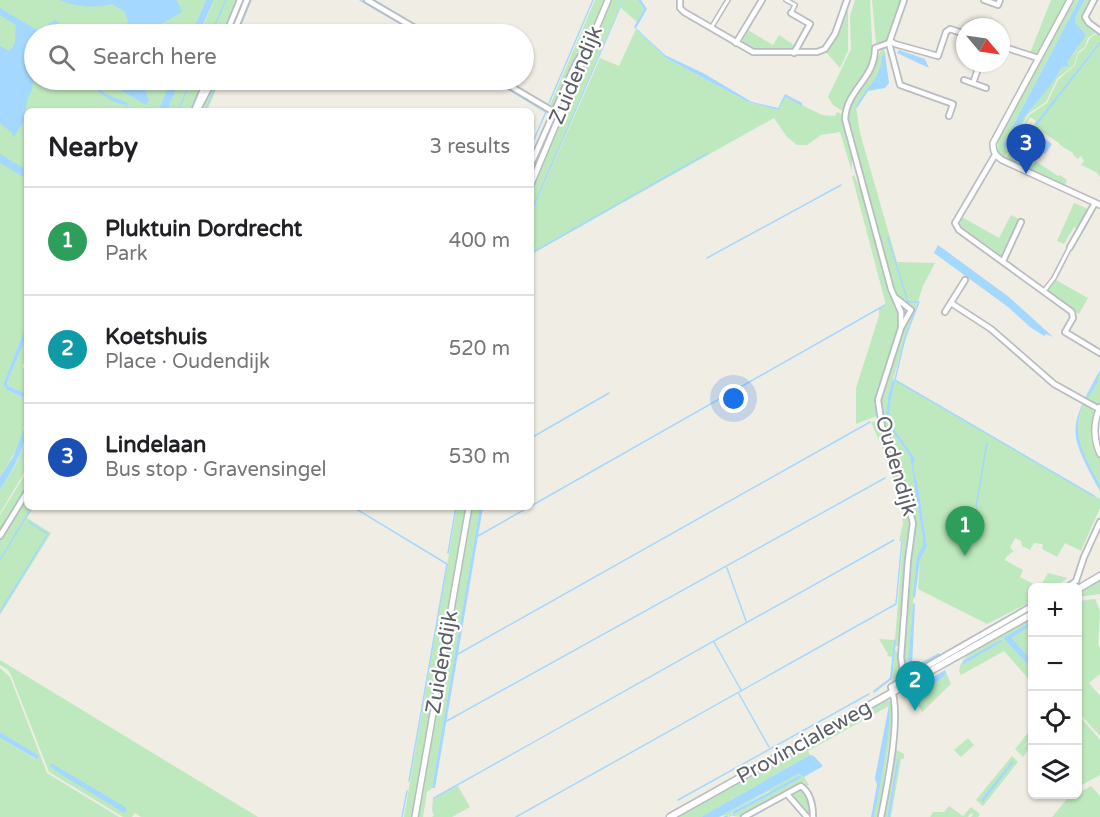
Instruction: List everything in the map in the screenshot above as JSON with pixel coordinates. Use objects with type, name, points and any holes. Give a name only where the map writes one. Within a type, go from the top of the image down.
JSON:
[{"type":"main road","points":[[1082,583],[1100,576]]},
{"type":"main road","name":"Provincialeweg","points":[[670,817],[911,679],[1028,616]]},
{"type":"street","points":[[230,24],[240,0]]},
{"type":"street","points":[[237,24],[248,0]]},
{"type":"street","points":[[367,0],[408,24]]},
{"type":"street","name":"Zuidendijk","points":[[534,177],[608,0]]},
{"type":"street","points":[[680,0],[680,8],[684,12],[753,52],[794,53],[817,52],[825,49],[835,34],[847,0]]},
{"type":"street","points":[[711,28],[728,0]]},
{"type":"street","points":[[736,43],[762,0]]},
{"type":"street","points":[[786,0],[795,5]]},
{"type":"street","points":[[794,53],[810,24],[791,13],[798,0]]},
{"type":"street","points":[[904,0],[890,42],[900,85],[953,104],[949,116]]},
{"type":"street","points":[[984,0],[998,4],[1000,0]]},
{"type":"street","points":[[1070,0],[993,143],[995,155],[955,224],[958,230],[1072,312],[1073,318],[1065,332],[1100,353]]},
{"type":"street","points":[[1094,0],[1085,17],[1100,31]]},
{"type":"street","points":[[890,42],[938,56],[946,32],[950,29],[956,31]]},
{"type":"street","points":[[534,157],[576,63],[594,35]]},
{"type":"street","name":"Oudendijk","points":[[890,42],[875,48],[873,67],[850,100],[845,118],[894,296],[901,312],[901,328]]},
{"type":"street","points":[[1010,49],[1038,58]]},
{"type":"street","points":[[973,83],[977,72]]},
{"type":"street","points":[[964,80],[986,88]]},
{"type":"street","points":[[196,108],[203,90]]},
{"type":"street","points":[[197,108],[207,90]]},
{"type":"street","points":[[517,90],[554,112]]},
{"type":"street","points":[[995,155],[1098,204],[1044,291]]},
{"type":"street","points":[[1003,261],[1021,222]]},
{"type":"street","points":[[945,312],[965,280]]},
{"type":"street","name":"Oudendijk","points":[[894,296],[910,310],[901,328],[878,400],[882,427],[893,451],[913,523],[901,657],[904,679]]},
{"type":"street","points":[[951,303],[991,329],[1041,375],[1084,402],[1099,408],[1094,430],[1100,454]]},
{"type":"street","points":[[0,536],[24,497]]},
{"type":"street","name":"Zuidendijk","points":[[415,817],[468,510]]},
{"type":"street","points":[[1078,583],[1084,557],[1100,522]]},
{"type":"street","points":[[881,817],[892,743],[895,703],[892,690],[904,679],[911,679],[1028,608]]},
{"type":"street","points":[[744,817],[801,786],[806,790],[812,802],[813,817]]},
{"type":"street","points":[[787,794],[807,817]]},
{"type":"green space","points":[[0,0],[206,0],[195,24],[24,24],[24,90],[167,90],[159,108],[24,108],[24,331],[3,385],[7,390],[24,398],[24,426],[20,440],[0,477]]},
{"type":"green space","points":[[214,0],[239,0],[228,24],[204,24]]},
{"type":"green space","points":[[595,0],[607,0],[554,107],[519,90],[524,90],[550,105]]},
{"type":"green space","points":[[612,0],[623,0],[534,205],[534,183]]},
{"type":"green space","points":[[624,0],[638,0],[644,9],[637,22],[621,8]]},
{"type":"green space","points":[[855,0],[870,0],[873,59],[844,112],[833,105],[828,97],[851,49],[850,16]]},
{"type":"green space","points":[[872,0],[902,0],[888,41],[878,44],[876,43]]},
{"type":"green space","points":[[1051,0],[1067,0],[1039,53],[1030,53]]},
{"type":"green space","points":[[1072,0],[1079,0],[1004,143],[1004,148],[1008,147],[1024,116],[1062,67],[1069,65],[1066,63],[1085,33],[1075,23],[1076,16],[1085,0],[1092,0],[1082,19],[1097,32],[1088,38],[1085,47],[1078,52],[1074,65],[1057,79],[1046,102],[1028,114],[1005,157],[998,152],[998,140]]},
{"type":"green space","points":[[846,10],[848,11],[848,51],[840,68],[826,52],[834,42]]},
{"type":"green space","points":[[636,29],[666,58],[748,102],[778,110],[786,97],[822,115],[835,116],[837,112],[843,115],[852,147],[852,172],[840,132],[821,135],[807,145],[797,145],[787,137],[774,118],[534,252],[535,205],[600,58],[619,66]]},
{"type":"green space","points":[[748,30],[773,45],[779,35],[794,45],[792,49],[752,48],[742,42]]},
{"type":"green space","points":[[1098,33],[1100,41],[1036,124],[1100,44],[1100,177],[1082,165],[1079,168],[1084,161],[1081,156],[1078,159],[1073,153],[1033,126],[1036,121],[1030,117],[1010,153],[1032,163],[1034,160],[1058,176],[1060,175],[1067,180],[1065,185],[1006,158],[1029,115],[1047,103],[1058,80],[1075,65],[1078,54],[1086,47],[1090,38]]},
{"type":"green space","points":[[883,47],[886,55],[881,69],[856,107],[860,133],[897,262],[935,263],[923,286],[901,353],[888,396],[886,414],[893,432],[910,456],[923,539],[917,556],[908,666],[910,671],[907,673],[903,667],[903,658],[915,520],[879,404],[903,318],[847,119],[853,99],[875,65]]},
{"type":"green space","points":[[176,90],[202,90],[194,108],[168,108]]},
{"type":"green space","points":[[210,90],[216,90],[208,108],[200,108]]},
{"type":"green space","points":[[854,175],[868,206],[899,318],[877,396],[877,416],[856,424],[856,388],[879,316],[879,309],[886,305],[852,176]]},
{"type":"green space","points":[[1074,203],[1088,209],[1078,229],[1074,227],[1064,244],[1057,241]]},
{"type":"green space","points":[[1011,215],[1019,219],[1003,257],[962,227],[960,223],[962,217],[999,238]]},
{"type":"green space","points":[[1054,279],[1088,298],[1079,314],[1047,291]]},
{"type":"green space","points":[[24,342],[22,367],[24,368],[24,393],[8,386],[7,383]]},
{"type":"green space","points":[[1100,376],[1100,402],[1098,405],[1086,400]]},
{"type":"green space","points":[[895,380],[1100,499],[1100,508],[1081,551],[1065,543],[1057,557],[1042,549],[1043,544],[1034,543],[1030,550],[1022,546],[1021,541],[1015,538],[1010,548],[1014,551],[1005,560],[1023,570],[1020,577],[1031,583],[1028,583],[1028,603],[987,624],[918,589],[920,560],[927,546],[913,467],[915,459],[892,426],[890,403]]},
{"type":"green space","points":[[1084,404],[1095,412],[1091,426],[1091,439],[1100,459],[1100,485],[1085,456],[1079,436],[1078,426]]},
{"type":"green space","points":[[879,421],[892,454],[912,523],[907,548],[901,643],[897,646],[895,646],[895,639],[903,541],[899,541],[903,524],[902,507],[887,459],[871,422]]},
{"type":"green space","points":[[24,444],[24,473],[0,513],[0,490],[17,462]]},
{"type":"green space","points":[[24,476],[24,494],[0,534],[0,515]]},
{"type":"green space","points":[[24,499],[24,510],[32,510],[27,518],[51,533],[0,615],[0,538]]},
{"type":"green space","points":[[456,510],[466,510],[413,817],[404,817]]},
{"type":"green space","points":[[471,510],[479,510],[432,788],[427,792],[423,817],[418,817]]},
{"type":"green space","points":[[1048,573],[1068,578],[1061,583],[1042,583]]},
{"type":"green space","points":[[1100,579],[1100,594],[1082,596],[1082,589]]},
{"type":"green space","points":[[1095,599],[1100,611],[1098,645],[1100,674],[1089,683],[1100,696],[1100,736],[1082,716],[1082,601]]},
{"type":"green space","points":[[1028,619],[1028,623],[1003,638],[1028,665],[1028,678],[1004,651],[961,675],[960,666],[1002,642],[960,661],[981,645]]},
{"type":"green space","points":[[1028,628],[1028,656],[1012,638]]},
{"type":"green space","points":[[879,639],[894,640],[892,657],[887,656]]},
{"type":"green space","points":[[895,650],[900,656],[899,677],[892,684]]},
{"type":"green space","points":[[0,660],[258,817],[141,817],[135,813],[132,817],[123,817],[49,772],[11,675],[0,665]]},
{"type":"green space","points":[[0,668],[10,677],[47,773],[119,817],[0,817],[0,738],[35,759],[39,757],[0,732]]},
{"type":"green space","points":[[945,670],[951,684],[922,712],[914,697],[918,699],[946,674]]},
{"type":"green space","points":[[887,700],[892,701],[893,712],[879,817],[874,817],[889,706],[808,751],[810,755],[701,817],[677,817]]},
{"type":"green space","points":[[1082,719],[1100,740],[1100,775],[1082,785]]},
{"type":"green space","points":[[1028,733],[1028,741],[1023,748],[1028,742],[1028,750],[1023,757],[1015,749]]},
{"type":"green space","points":[[968,738],[974,745],[961,757],[954,750]]},
{"type":"green space","points":[[897,750],[904,754],[904,759],[901,759],[891,817],[898,759],[887,817],[883,817],[893,752]]},
{"type":"green space","points":[[1012,756],[1018,762],[983,806],[976,800]]},
{"type":"green space","points":[[798,774],[804,777],[809,785],[807,786],[804,782],[741,817],[731,816],[719,817]],"holes":[[[801,778],[731,816],[732,812],[769,791],[770,793]]]},
{"type":"green space","points":[[458,786],[470,807],[452,817],[432,817],[434,815],[433,798]]},
{"type":"green space","points":[[1091,786],[1100,796],[1100,817],[1052,817],[1067,799],[1082,799],[1082,791]]},
{"type":"green space","points":[[800,789],[805,790],[811,812],[809,814],[792,796]]},
{"type":"green space","points":[[949,806],[963,816],[971,807],[980,814],[978,817],[971,817],[973,814],[971,813],[968,817],[930,817],[933,812],[944,812]]},
{"type":"water","points":[[59,0],[173,0],[178,2],[182,12],[160,24],[127,24],[125,12],[112,4],[86,7]]},
{"type":"water","points":[[206,0],[214,0],[203,24],[195,24]]},
{"type":"water","points":[[623,0],[624,0],[534,209],[534,203]]},
{"type":"water","points":[[638,0],[641,0],[647,9],[636,28],[665,55],[703,73],[752,102],[778,108],[785,94],[802,103],[802,106],[786,97],[778,110],[748,102],[666,58],[634,27],[644,9]]},
{"type":"water","points":[[1079,0],[1085,0],[1076,16],[1075,23],[1085,33],[1085,37],[1067,62],[1069,66],[1062,67],[1051,85],[1024,117],[1008,147],[1004,148],[1004,143]]},
{"type":"water","points":[[0,8],[27,24],[24,24],[24,90],[32,90],[24,108],[24,121],[13,138],[12,133],[0,123],[0,46],[10,51],[15,43],[16,25],[0,15]]},
{"type":"water","points":[[55,20],[60,24],[48,24]]},
{"type":"water","points":[[1100,41],[1038,124],[1035,124]]},
{"type":"water","points":[[899,50],[925,59],[929,68],[897,53]]},
{"type":"water","points":[[885,54],[889,83],[885,88],[868,91],[857,108],[859,101],[876,77]]},
{"type":"water","points":[[97,90],[130,105],[110,100]]},
{"type":"water","points":[[121,90],[145,90],[149,100],[146,105]]},
{"type":"water","points":[[167,90],[176,90],[168,108],[159,108]]},
{"type":"water","points":[[1038,134],[1052,144],[1045,154],[1031,145]]},
{"type":"water","points":[[0,154],[24,168],[24,177],[0,163]]},
{"type":"water","points":[[938,245],[1009,297],[1053,337],[1046,334],[1044,336],[1030,327],[1008,307],[934,253]]},
{"type":"water","points":[[24,331],[24,342],[7,383],[8,386],[24,393],[24,398],[7,390],[3,385]]},
{"type":"water","points":[[1100,370],[1097,383],[1080,413],[1078,424],[1081,445],[1100,485],[1100,491],[1082,455],[1077,442],[1076,430],[1077,419],[1082,406]]},
{"type":"water","points":[[893,379],[895,382],[890,404],[892,426],[915,459],[913,467],[927,546],[920,560],[915,598],[913,597],[917,556],[923,539],[910,456],[893,432],[886,414]]},
{"type":"water","points":[[24,429],[22,448],[0,490],[0,477],[13,457]]},
{"type":"water","points":[[479,510],[482,510],[435,788],[432,788]]},
{"type":"water","points":[[915,603],[912,667],[939,653],[940,655],[910,671],[908,662],[913,604]]},
{"type":"water","points":[[1028,623],[1028,628],[1012,638],[1028,656],[1028,665],[1003,638]]},
{"type":"water","points":[[894,639],[896,640],[892,679],[874,693],[873,691],[890,678]]},
{"type":"water","points":[[1001,640],[1002,642],[960,666],[964,660]]},
{"type":"water","points":[[945,670],[946,674],[918,699],[912,693],[905,697],[904,695]]},
{"type":"water","points":[[889,705],[889,726],[884,759],[874,817],[871,817],[877,785],[875,778]]},
{"type":"water","points":[[0,732],[39,757],[36,759],[0,738]]},
{"type":"water","points":[[810,755],[814,756],[823,766],[804,777],[798,774],[719,817],[701,817]]},
{"type":"water","points":[[897,759],[899,759],[890,817],[887,817]]},
{"type":"water","points":[[1012,761],[1014,762],[983,802],[981,800]]},
{"type":"water","points":[[51,763],[127,808],[126,811],[124,813],[54,770]]},
{"type":"water","points":[[799,776],[801,778],[729,817],[733,814],[732,812]]},
{"type":"waterway","points":[[215,24],[226,0]]},
{"type":"waterway","points":[[241,24],[251,0]]},
{"type":"waterway","points":[[360,0],[401,24]]},
{"type":"waterway","points":[[374,0],[414,24]]},
{"type":"waterway","points":[[549,103],[593,0]]},
{"type":"waterway","points":[[179,108],[187,90]]},
{"type":"waterway","points":[[206,108],[214,90]]},
{"type":"waterway","points":[[510,90],[546,112],[534,139]]},
{"type":"waterway","points":[[522,90],[539,100]]},
{"type":"waterway","points":[[534,252],[708,153]]},
{"type":"waterway","points":[[707,258],[841,185]]},
{"type":"waterway","points":[[888,238],[908,302],[919,302],[905,338],[895,380],[1094,496]]},
{"type":"waterway","points":[[534,504],[885,305]]},
{"type":"waterway","points":[[534,436],[609,393]]},
{"type":"waterway","points":[[458,654],[870,422]]},
{"type":"waterway","points":[[976,507],[987,443]]},
{"type":"waterway","points":[[445,722],[885,478]]},
{"type":"waterway","points":[[0,560],[30,510]]},
{"type":"waterway","points":[[358,510],[447,564],[409,781]]},
{"type":"waterway","points":[[448,553],[455,510]]},
{"type":"waterway","points":[[478,536],[524,510]]},
{"type":"waterway","points":[[969,534],[975,513]]},
{"type":"waterway","points":[[0,612],[48,534],[29,522]]},
{"type":"waterway","points":[[434,798],[894,540]]},
{"type":"waterway","points":[[516,817],[896,604],[902,541]]},
{"type":"waterway","points":[[727,568],[746,621]]},
{"type":"waterway","points":[[714,642],[741,690]]},
{"type":"waterway","points":[[453,675],[456,653]]},
{"type":"waterway","points":[[739,694],[769,747]]},
{"type":"waterway","points":[[678,800],[869,694]]},
{"type":"waterway","points":[[402,817],[407,791]]},
{"type":"place","name":"Lindelaan","points":[[1026,174]]},
{"type":"place","name":"Pluktuin Dordrecht","points":[[965,556]]},
{"type":"place","name":"Koetshuis","points":[[915,711]]}]
